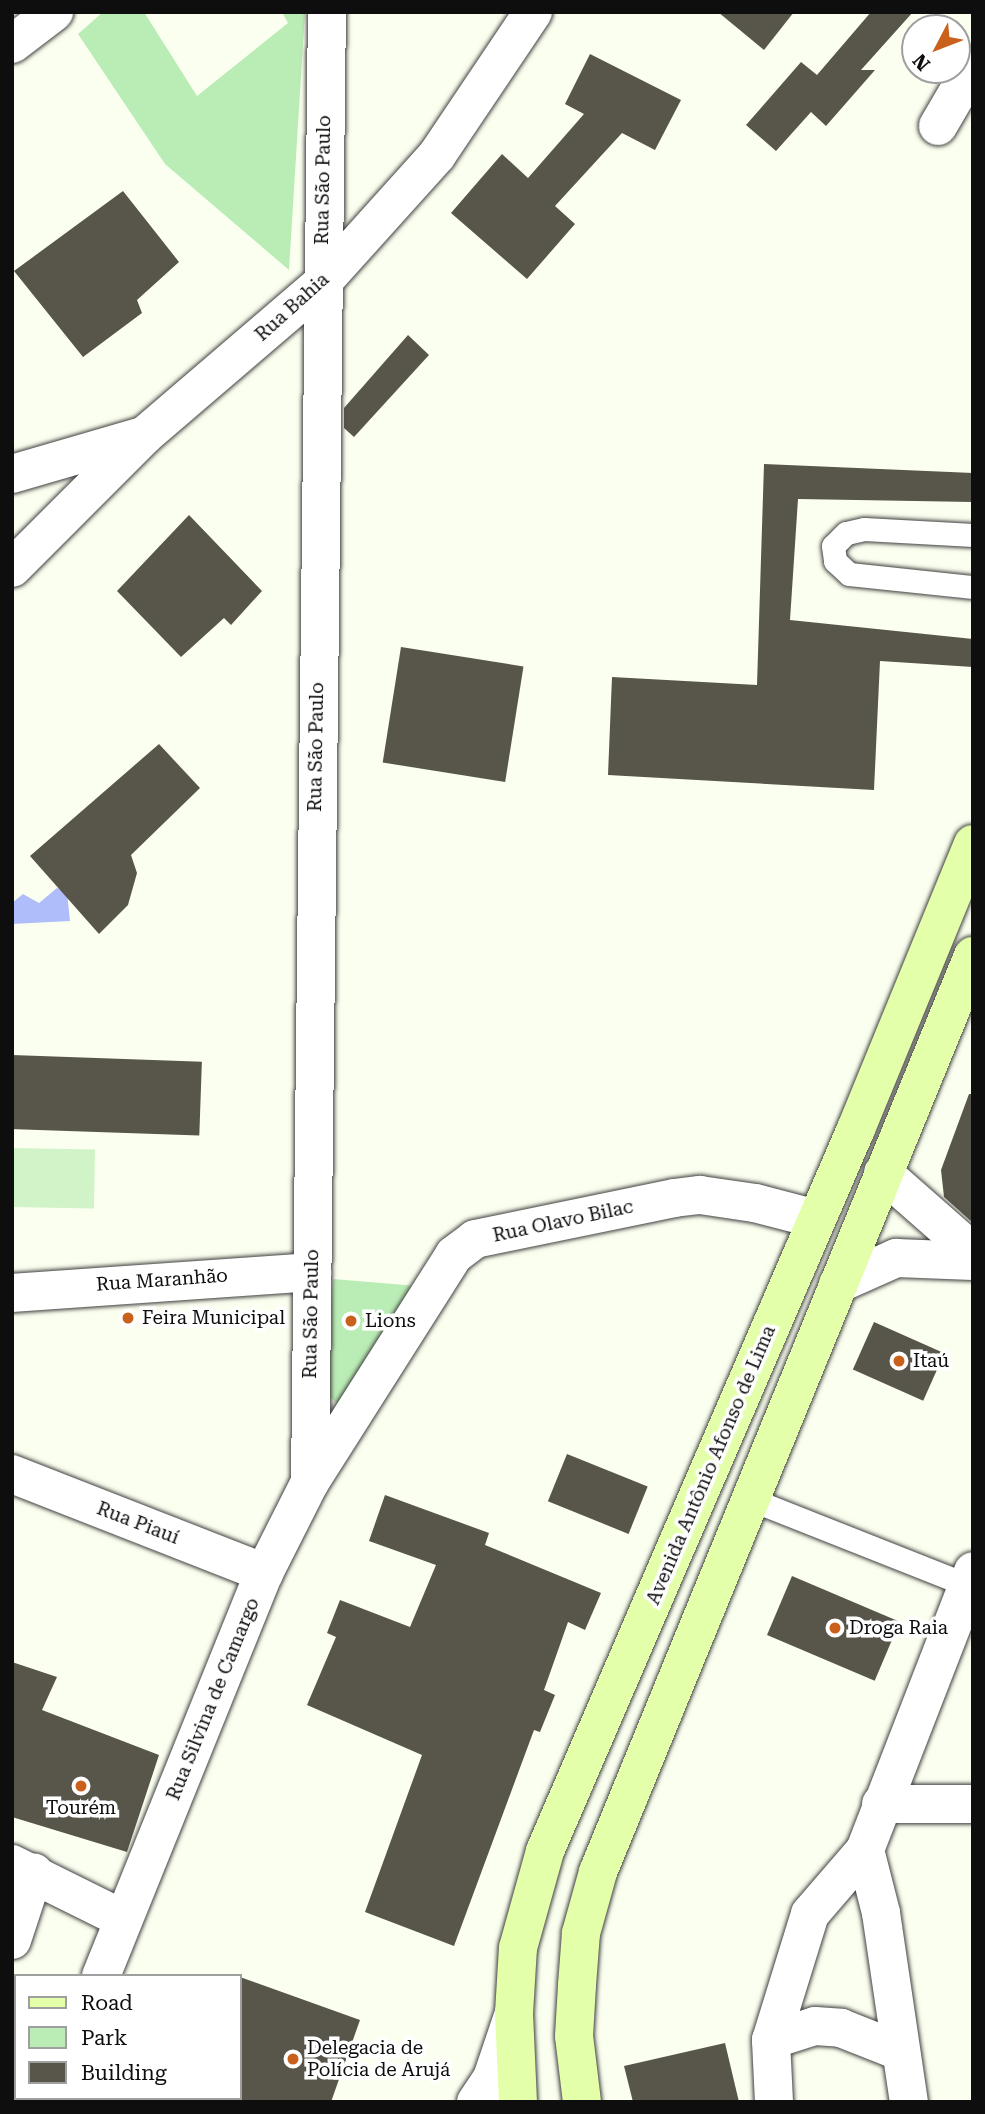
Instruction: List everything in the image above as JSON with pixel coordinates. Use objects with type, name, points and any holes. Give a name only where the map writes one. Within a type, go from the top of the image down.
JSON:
[{"type":"main road","name":"Avenida Antônio Afonso de Lima","points":[[519,2102],[514,2013],[523,1920],[545,1851],[765,1340],[973,844]]},
{"type":"main road","points":[[582,2102],[574,2036],[580,1933],[598,1872],[973,956]]},
{"type":"main road","points":[[893,1037],[932,1054]]},
{"type":"main road","points":[[765,1340],[807,1359]]},
{"type":"main road","points":[[545,1851],[598,1872]]},
{"type":"street","points":[[12,44],[54,12]]},
{"type":"street","name":"Rua São Paulo","points":[[310,1482],[321,284],[327,12]]},
{"type":"street","name":"Rua Bahia","points":[[12,568],[145,435],[321,284],[436,155],[533,12]]},
{"type":"street","points":[[937,126],[973,66]]},
{"type":"street","points":[[12,474],[145,435]]},
{"type":"street","points":[[883,1173],[973,1252]]},
{"type":"street","name":"Rua Olavo Bilac","points":[[310,1482],[454,1255],[475,1239],[700,1195],[816,1219]]},
{"type":"street","points":[[838,1284],[896,1258],[973,1261]]},
{"type":"street","name":"Rua Maranhão","points":[[12,1293],[312,1272]]},
{"type":"street","name":"Rua Piauí","points":[[12,1474],[264,1573]]},
{"type":"street","name":"Rua Silvina de Camargo","points":[[102,1974],[121,1918],[153,1850],[264,1573],[310,1482]]},
{"type":"street","points":[[774,2102],[771,2040],[810,1914],[865,1850],[970,1578]]},
{"type":"street","points":[[881,1804],[973,1804]]},
{"type":"street","points":[[865,1850],[881,1913],[899,2052],[909,2102]]},
{"type":"street","points":[[12,1940],[23,1868],[121,1918],[122,1974]]},
{"type":"street","points":[[476,2102],[492,2078],[514,2013]]},
{"type":"street","points":[[771,2040],[815,2026],[841,2028],[899,2052]]},
{"type":"lane","points":[[973,535],[864,529],[846,533],[833,546],[835,561],[849,574],[973,587]]},
{"type":"lane","points":[[750,1499],[970,1578]]},
{"type":"green space","points":[[103,12],[144,12],[197,96],[288,23],[282,12],[305,12],[289,270],[165,164],[78,34]]},
{"type":"green space","points":[[12,1148],[95,1149],[94,1208],[12,1207]]},
{"type":"green space","points":[[333,1279],[417,1286],[346,1411],[324,1392]]},
{"type":"water","points":[[57,888],[67,892],[70,921],[12,924],[12,903],[23,894],[39,903]]},
{"type":"building","points":[[718,12],[794,12],[764,50]]},
{"type":"building","points":[[871,12],[913,12],[901,14],[901,25],[861,70],[875,70],[826,126],[811,112],[776,151],[746,125],[801,62],[817,75]]},
{"type":"building","points":[[590,54],[681,100],[655,150],[622,133],[555,206],[575,224],[527,279],[451,213],[502,154],[528,178],[584,114],[565,104]]},
{"type":"building","points":[[123,191],[179,262],[137,300],[142,313],[83,357],[14,271]]},
{"type":"building","points":[[408,335],[429,355],[354,437],[344,428],[344,408]]},
{"type":"building","points":[[764,464],[973,473],[973,502],[798,499],[790,620],[973,639],[973,667],[880,661],[874,790],[608,775],[612,677],[757,685]]},
{"type":"building","points":[[189,515],[262,591],[231,625],[224,618],[181,657],[117,591]]},
{"type":"building","points":[[401,647],[523,666],[505,782],[383,763]]},
{"type":"building","points":[[159,744],[200,788],[131,855],[137,873],[128,905],[99,934],[30,856]]},
{"type":"building","points":[[12,1055],[202,1062],[199,1136],[12,1129]]},
{"type":"building","points":[[969,1094],[973,1094],[973,1223],[944,1197],[941,1170]]},
{"type":"building","name":"Itaú","points":[[874,1322],[944,1353],[923,1401],[853,1370]]},
{"type":"building","points":[[567,1454],[648,1487],[629,1534],[548,1501]]},
{"type":"building","points":[[385,1495],[489,1533],[485,1545],[601,1593],[585,1630],[568,1622],[544,1690],[555,1695],[540,1732],[534,1730],[454,1946],[365,1912],[422,1755],[307,1705],[336,1637],[327,1633],[340,1600],[410,1627],[436,1565],[369,1541]]},
{"type":"building","name":"Droga Raia","points":[[792,1576],[900,1622],[875,1681],[767,1635]]},
{"type":"building","name":"Tourém","points":[[12,1662],[57,1677],[42,1710],[159,1755],[127,1852],[12,1817]]},
{"type":"building","name":"Delegacia de Polícia de Arujá","points":[[242,1978],[360,2020],[331,2102],[240,2102]]},
{"type":"building","points":[[725,2043],[739,2102],[633,2102],[624,2066]]},
{"type":"place","name":"Feira Municipal","points":[[128,1318]]},
{"type":"place","name":"Lions","points":[[351,1321]]},
{"type":"place","name":"Itaú","points":[[899,1361]]},
{"type":"place","name":"Droga Raia","points":[[835,1628]]},
{"type":"place","name":"Tourém","points":[[81,1786]]},
{"type":"place","name":"Delegacia de Polícia de Arujá","points":[[293,2059]]}]
